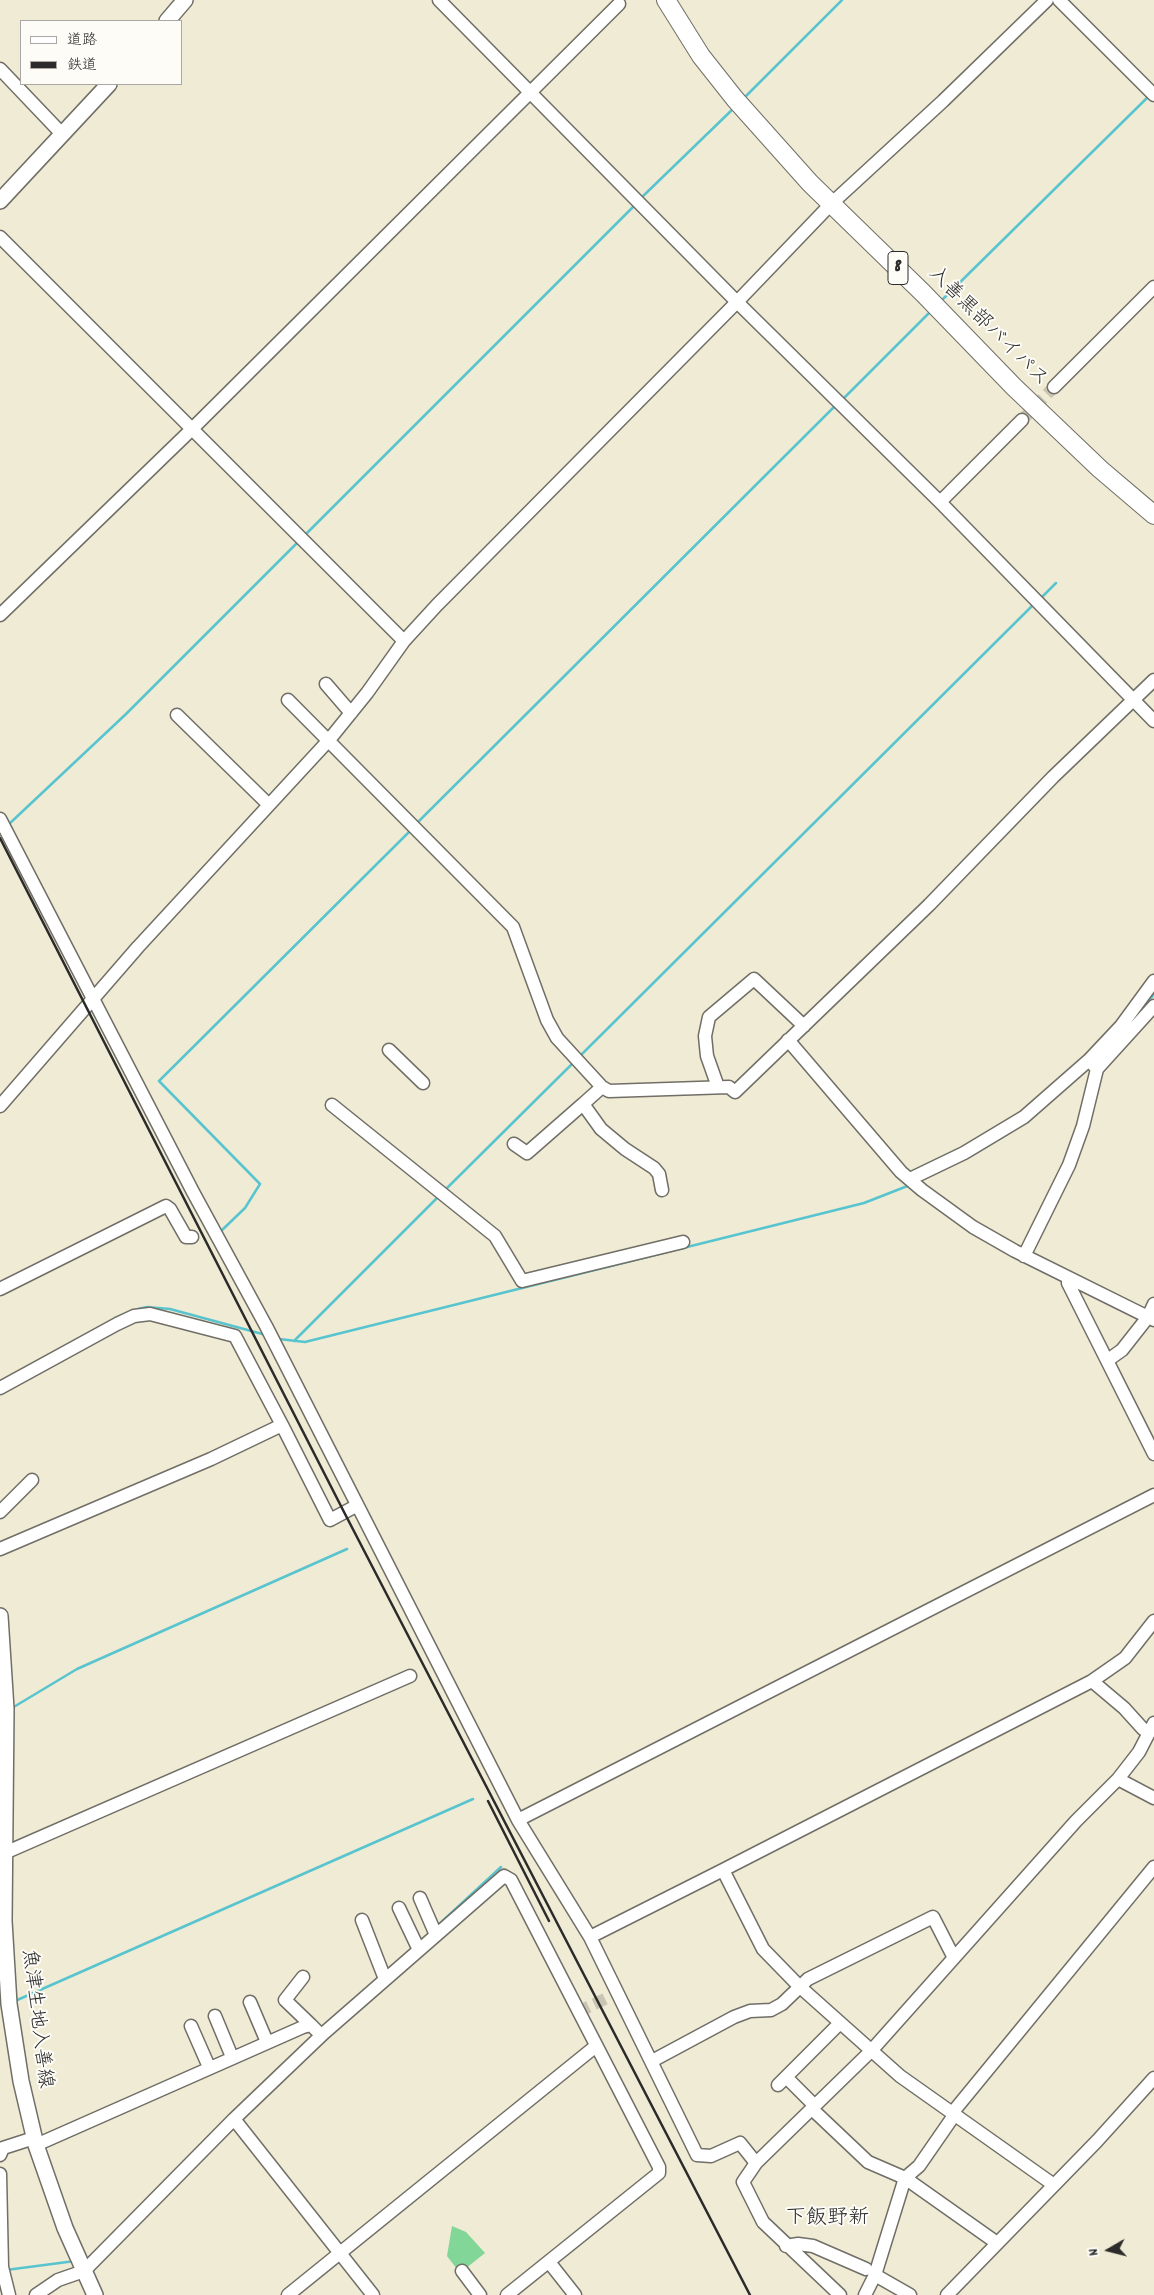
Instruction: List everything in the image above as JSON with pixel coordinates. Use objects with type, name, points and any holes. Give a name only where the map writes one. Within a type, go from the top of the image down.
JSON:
[{"type":"highway","name":"入善黒部バイパス","points":[[666,0],[701,56],[735,99],[810,183],[1014,387],[1100,469],[1154,515]]},
{"type":"main road","points":[[168,20],[185,0]]},
{"type":"main road","points":[[0,201],[108,85]]},
{"type":"main road","name":"魚津生地入善線","points":[[0,1618],[6,1709],[2,1854],[9,2004],[21,2081],[35,2141],[62,2220],[95,2295]]},
{"type":"street","points":[[439,0],[737,302],[940,502],[1154,721]]},
{"type":"street","points":[[0,1106],[92,998],[329,740],[352,713],[404,641],[444,598],[832,204],[943,101],[1047,0]]},
{"type":"street","points":[[1060,0],[1154,95]]},
{"type":"street","points":[[0,615],[190,430],[529,91],[619,4]]},
{"type":"street","points":[[0,69],[62,134]]},
{"type":"street","points":[[0,238],[190,430],[404,641]]},
{"type":"street","points":[[1054,387],[1154,287]]},
{"type":"street","points":[[940,502],[1022,420]]},
{"type":"street","points":[[288,700],[513,927],[547,1020],[557,1038],[602,1087],[609,1091],[729,1087],[735,1092],[929,905],[1154,680]]},
{"type":"street","points":[[326,684],[352,713]]},
{"type":"street","points":[[177,715],[269,805]]},
{"type":"street","points":[[0,819],[92,998],[266,1326],[356,1506],[518,1820],[590,1937],[697,2155],[711,2156],[740,2143],[756,2163]]},
{"type":"street","points":[[718,1087],[707,1056],[705,1036],[709,1017],[754,979],[804,1026]]},
{"type":"street","points":[[1024,1256],[1069,1165],[1083,1126],[1093,1065],[1154,981]]},
{"type":"street","points":[[910,1180],[964,1153],[1024,1117],[1093,1065],[1154,1006]]},
{"type":"street","points":[[788,1040],[910,1180],[973,1227],[1024,1256],[1151,1318]]},
{"type":"street","points":[[389,1050],[423,1083]]},
{"type":"street","points":[[514,1144],[527,1153],[602,1087]]},
{"type":"street","points":[[583,1104],[601,1129],[625,1149],[654,1168],[659,1174],[662,1190]]},
{"type":"street","points":[[332,1105],[495,1236],[522,1282],[683,1242]]},
{"type":"street","points":[[0,1289],[166,1206],[170,1209],[186,1237],[192,1238]]},
{"type":"street","points":[[1068,1278],[1154,1454]]},
{"type":"street","points":[[1108,1360],[1122,1350],[1151,1318],[1154,1304]]},
{"type":"street","points":[[0,1388],[134,1316],[150,1314],[235,1336],[330,1520],[356,1506]]},
{"type":"street","points":[[0,1549],[211,1459],[282,1426]]},
{"type":"street","points":[[0,1512],[32,1480]]},
{"type":"street","points":[[518,1820],[1154,1495]]},
{"type":"street","points":[[590,1937],[1092,1681],[1125,1658],[1154,1620]]},
{"type":"street","points":[[2,1854],[410,1676]]},
{"type":"street","points":[[1092,1681],[1124,1708],[1143,1729],[1152,1728]]},
{"type":"street","points":[[840,2295],[762,2222],[743,2182],[756,2163],[871,2051],[1076,1821],[1118,1778],[1139,1752],[1152,1728]]},
{"type":"street","points":[[1118,1778],[1154,1798]]},
{"type":"street","points":[[866,2295],[870,2272],[905,2178],[919,2166],[954,2113],[1154,1867]]},
{"type":"street","points":[[723,1870],[763,1950],[799,1986],[900,2076],[1054,2184]]},
{"type":"street","points":[[36,2295],[58,2280],[84,2271],[234,2119],[321,2035],[504,1876],[511,1880],[659,2167],[659,2173],[507,2295]]},
{"type":"street","points":[[420,1898],[436,1935]]},
{"type":"street","points":[[399,1908],[419,1950]]},
{"type":"street","points":[[575,1913],[575,1920],[610,1996],[635,2038],[641,2038]]},
{"type":"street","points":[[652,2061],[734,2017],[750,2012],[771,2010],[782,2004],[808,1979],[933,1917],[954,1958]]},
{"type":"street","points":[[362,1920],[385,1979]]},
{"type":"street","points":[[304,1976],[285,2000],[321,2035]]},
{"type":"street","points":[[250,2002],[267,2042]]},
{"type":"street","points":[[215,2016],[232,2057]]},
{"type":"street","points":[[840,2023],[782,2081],[813,2108],[868,2162],[905,2178],[998,2243]]},
{"type":"street","points":[[0,2155],[3,2148],[35,2141],[311,2025]]},
{"type":"street","points":[[191,2026],[209,2067]]},
{"type":"street","points":[[288,2295],[596,2046]]},
{"type":"street","points":[[947,2295],[1154,2078]]},
{"type":"street","points":[[234,2119],[373,2295]]},
{"type":"street","points":[[0,2174],[1,2268],[9,2295]]},
{"type":"street","points":[[786,2246],[798,2244],[813,2246],[870,2272],[910,2295]]},
{"type":"street","points":[[548,2262],[575,2295]]},
{"type":"street","points":[[462,2271],[480,2295]]},
{"type":"green space","points":[[452,2226],[466,2232],[485,2253],[460,2273],[447,2256]]},
{"type":"waterway","points":[[744,98],[842,0]]},
{"type":"waterway","points":[[941,301],[1149,96]]},
{"type":"waterway","points":[[640,199],[735,107]]},
{"type":"waterway","points":[[305,535],[635,205]]},
{"type":"waterway","points":[[842,400],[932,310]]},
{"type":"waterway","points":[[417,823],[836,405]]},
{"type":"waterway","points":[[8,825],[126,714],[299,541]]},
{"type":"waterway","points":[[1041,598],[1056,583]]},
{"type":"waterway","points":[[580,1056],[1035,603]]},
{"type":"waterway","points":[[220,1232],[245,1208],[260,1184],[159,1081],[412,829]]},
{"type":"waterway","points":[[1143,1009],[1154,994]]},
{"type":"waterway","points":[[445,1190],[574,1062]]},
{"type":"waterway","points":[[971,1156],[1009,1133]]},
{"type":"waterway","points":[[279,1339],[305,1342],[864,1203],[910,1185]]},
{"type":"waterway","points":[[294,1341],[439,1196]]},
{"type":"waterway","points":[[138,1309],[147,1307],[170,1309],[266,1335]]},
{"type":"waterway","points":[[115,1318],[132,1311]]},
{"type":"waterway","points":[[12,1708],[77,1669],[347,1549]]},
{"type":"waterway","points":[[15,2001],[473,1799]]},
{"type":"waterway","points":[[436,1927],[501,1867]]},
{"type":"waterway","points":[[6,2270],[75,2261]]},
{"type":"tunnel","points":[[1022,420],[1054,387]]},
{"type":"tunnel","points":[[578,2012],[609,1997]]},
{"type":"railway","points":[[0,838],[344,1512],[750,2295]]},
{"type":"railway","points":[[488,1801],[549,1921]]},
{"type":"district","name":"下飯野新","points":[[827,2220]]}]
